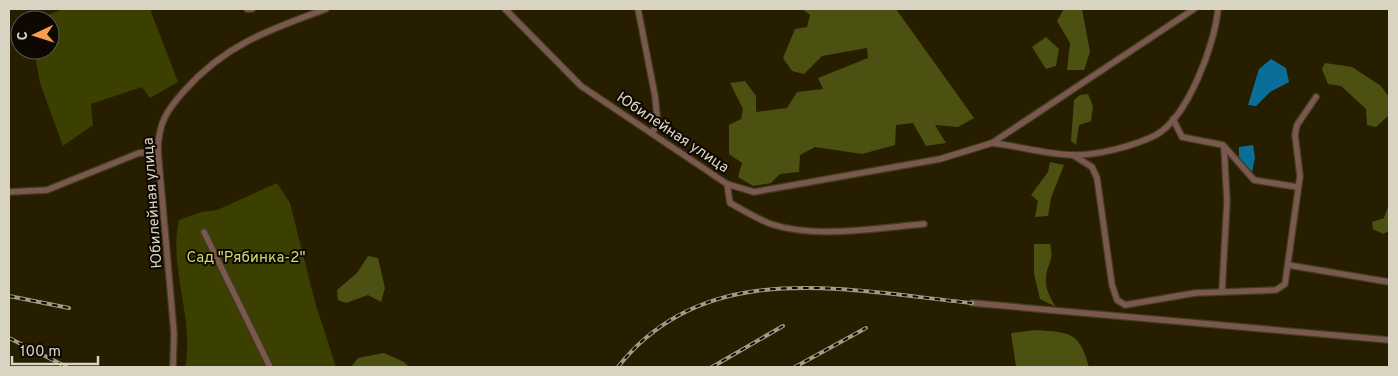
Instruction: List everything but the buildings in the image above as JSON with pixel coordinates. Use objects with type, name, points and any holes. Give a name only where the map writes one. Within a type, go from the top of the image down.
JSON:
[{"type":"street","points":[[247,9],[252,9]]},
{"type":"street","name":"Юбилейная улица","points":[[173,367],[174,333],[158,151],[159,130],[166,114],[181,94],[210,64],[254,36],[326,9]]},
{"type":"street","name":"Юбилейная улица","points":[[505,9],[581,86],[727,184],[754,192],[940,159],[992,143],[1194,9]]},
{"type":"street","points":[[638,9],[656,96],[658,125],[652,132]]},
{"type":"street","points":[[992,143],[1073,155],[1096,154],[1156,135],[1173,119],[1197,80],[1214,37],[1218,9]]},
{"type":"street","points":[[1073,155],[1092,166],[1097,178],[1112,285],[1117,300],[1125,305],[1138,305],[1196,293],[1276,290],[1285,284],[1300,176],[1300,163],[1295,145],[1297,125],[1316,97]]},
{"type":"street","points":[[1173,119],[1182,136],[1224,145],[1254,180],[1297,187]]},
{"type":"street","points":[[1222,291],[1227,201],[1226,154],[1224,145]]},
{"type":"street","points":[[9,192],[47,190],[133,155],[158,151]]},
{"type":"street","points":[[727,184],[730,203],[770,224],[796,230],[822,232],[924,224]]},
{"type":"street","points":[[204,232],[270,367]]},
{"type":"street","points":[[1288,265],[1389,282]]},
{"type":"street","points":[[972,303],[1389,340]]},
{"type":"green space","points":[[150,9],[178,82],[150,98],[142,87],[91,104],[93,125],[63,146],[40,83],[36,60],[60,60],[60,10]]},
{"type":"green space","points":[[802,9],[896,9],[974,118],[958,127],[935,125],[946,143],[926,146],[913,123],[896,125],[895,145],[862,154],[815,147],[800,155],[799,172],[780,174],[771,183],[753,186],[738,177],[742,163],[729,154],[729,125],[741,119],[743,109],[730,83],[745,81],[756,96],[756,112],[787,108],[797,92],[823,89],[818,78],[868,58],[867,48],[822,56],[804,74],[792,71],[783,58],[795,29],[807,27],[810,15]]},
{"type":"green space","points":[[1064,9],[1082,9],[1090,52],[1084,70],[1067,70],[1070,43],[1057,21]]},
{"type":"green space","points":[[1046,37],[1059,49],[1056,66],[1046,69],[1032,47]]},
{"type":"green space","points":[[1325,63],[1352,67],[1381,86],[1389,97],[1388,116],[1376,127],[1367,125],[1366,109],[1341,86],[1328,84],[1322,69]]},
{"type":"green space","points":[[1088,94],[1093,106],[1091,121],[1079,125],[1076,145],[1071,141],[1074,100],[1080,95]]},
{"type":"green space","points":[[1050,162],[1064,165],[1051,198],[1048,216],[1035,217],[1038,201],[1031,195],[1048,172]]},
{"type":"green space","name":"Сад \"Рябинка-2\"","points":[[277,183],[290,203],[315,302],[336,367],[185,367],[187,331],[177,256],[179,220],[201,212],[217,210]]},
{"type":"green space","points":[[1389,204],[1389,231],[1383,234],[1373,229],[1372,222],[1384,218]]},
{"type":"green space","points":[[1034,244],[1050,244],[1051,259],[1046,274],[1046,286],[1056,307],[1040,299],[1034,274]]},
{"type":"green space","points":[[368,256],[378,258],[385,288],[381,302],[368,295],[346,303],[338,300],[337,290],[357,273]]},
{"type":"green space","points":[[1035,330],[1064,333],[1071,336],[1081,346],[1089,367],[1016,367],[1011,333]]},
{"type":"green space","points":[[384,353],[404,362],[409,367],[351,367],[358,358]]},
{"type":"water","points":[[1271,59],[1286,68],[1289,82],[1270,92],[1256,106],[1248,105],[1259,69]]},
{"type":"water","points":[[1253,145],[1255,158],[1252,172],[1239,163],[1239,147]]},
{"type":"railway","points":[[618,367],[653,332],[693,308],[736,294],[782,288],[829,288],[972,303]]},
{"type":"railway","points":[[9,296],[69,308]]},
{"type":"railway","points":[[712,367],[783,326]]},
{"type":"railway","points":[[795,367],[866,328]]},
{"type":"railway","points":[[9,338],[67,367]]}]
